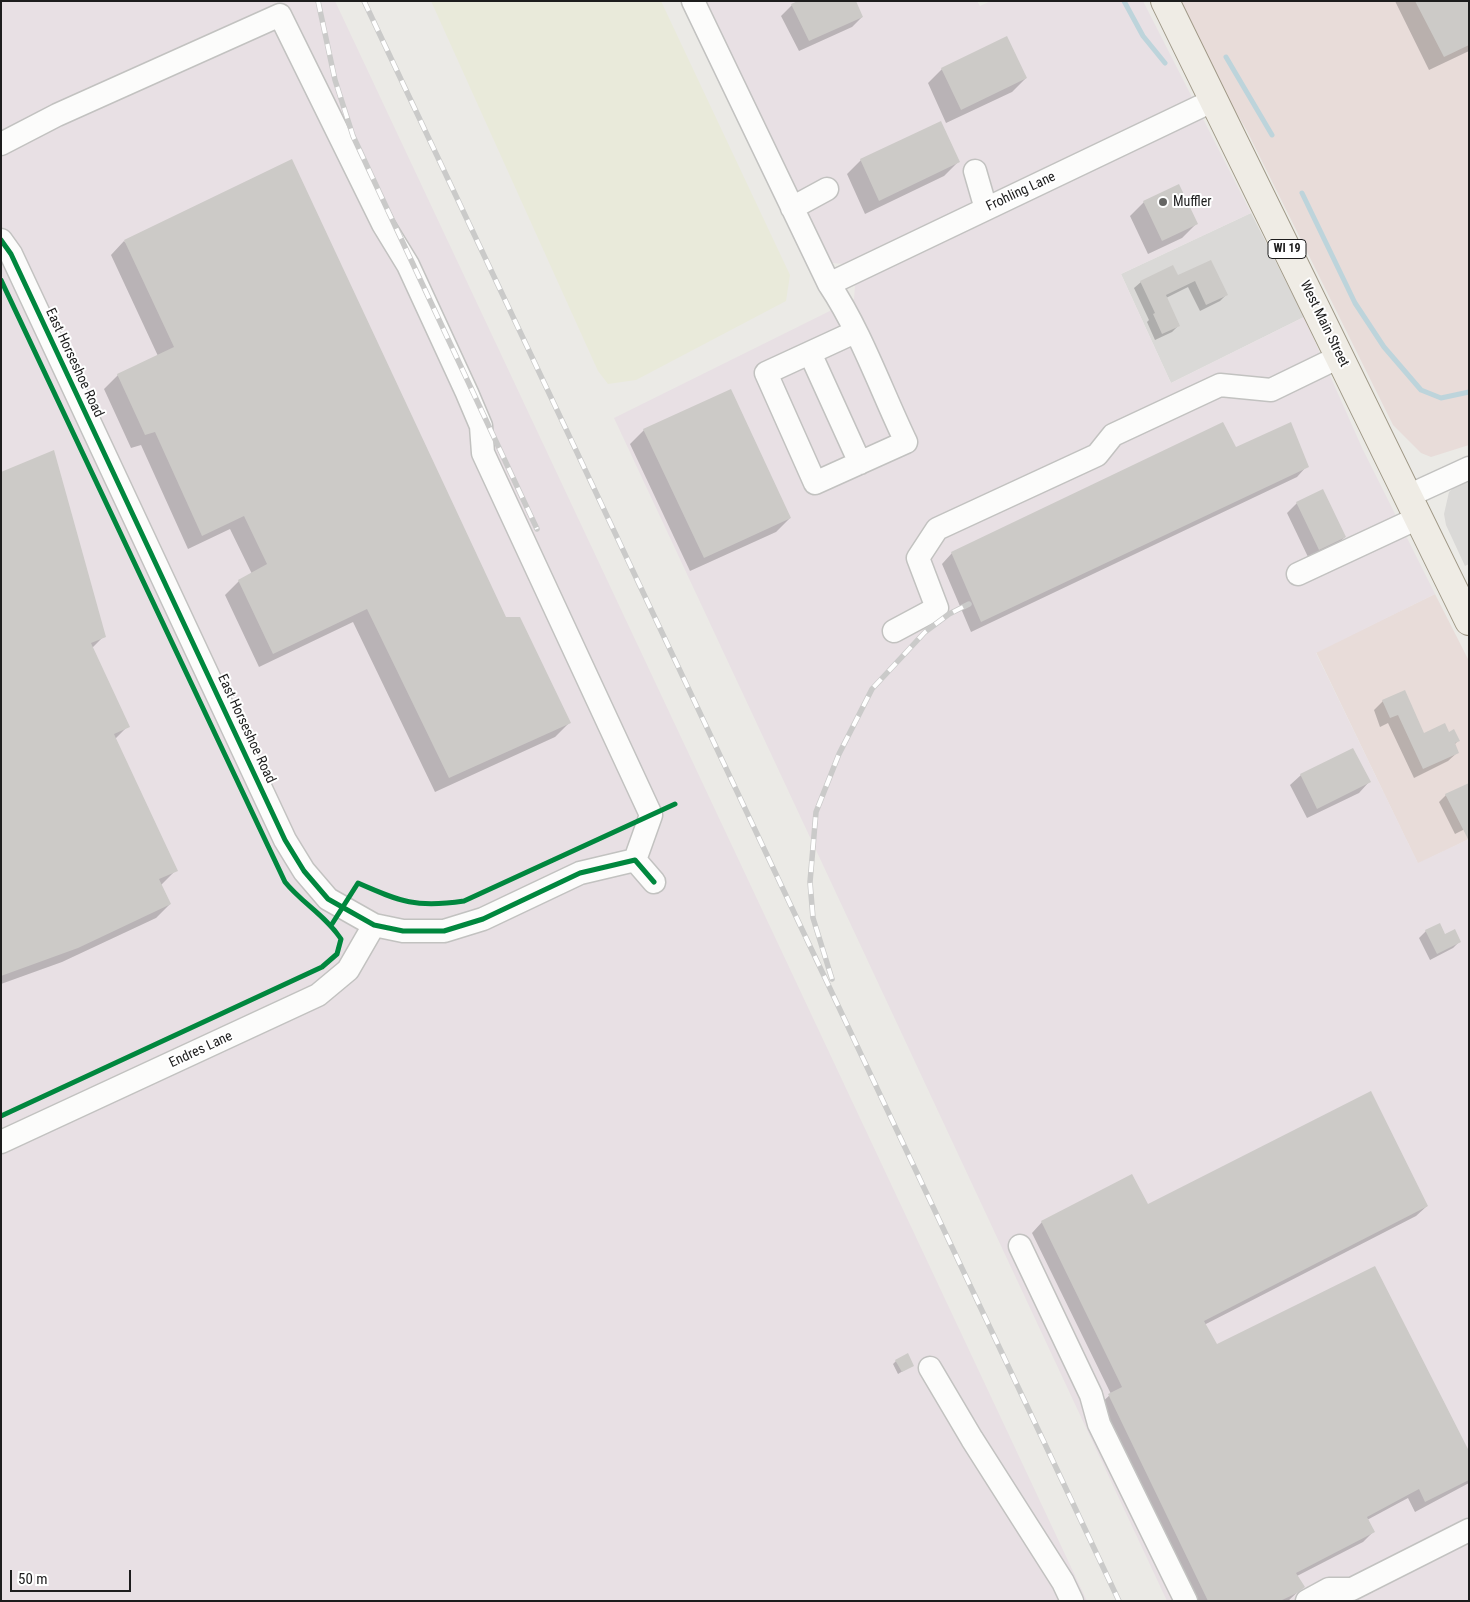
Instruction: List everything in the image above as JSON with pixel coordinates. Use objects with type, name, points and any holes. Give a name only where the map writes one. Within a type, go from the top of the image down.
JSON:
[{"type":"main road","name":"West Main Street","points":[[1165,1],[1469,620]]},
{"type":"street","points":[[693,1],[792,208],[855,332],[906,442],[816,482],[766,373],[855,332]]},
{"type":"street","points":[[1,144],[57,115],[280,14],[383,224],[408,265],[481,426],[483,453],[651,815],[635,860],[654,882]]},
{"type":"street","name":"Frohling Lane","points":[[835,293],[986,209],[1214,100]]},
{"type":"street","points":[[975,171],[986,209]]},
{"type":"street","points":[[792,208],[827,189]]},
{"type":"street","name":"East Horseshoe Road","points":[[1,240],[19,271],[285,840],[304,871],[328,899],[374,925],[402,931],[444,931],[484,919],[580,873],[635,860]]},
{"type":"street","points":[[810,353],[860,463]]},
{"type":"street","points":[[894,631],[937,608],[918,558],[937,529],[1097,455],[1113,435],[1220,385],[1271,390],[1340,357]]},
{"type":"street","points":[[1298,574],[1413,507],[1469,468]]},
{"type":"street","name":"Endres Lane","points":[[1,1142],[318,995],[348,970],[374,925]]},
{"type":"street","points":[[1020,1246],[1091,1395],[1100,1424],[1186,1601]]},
{"type":"street","points":[[930,1368],[972,1439],[1063,1582],[1072,1601]]},
{"type":"street","points":[[1307,1601],[1329,1590],[1354,1595],[1469,1530]]},
{"type":"shaded area","points":[[1,1],[335,1],[1087,1601],[1,1601]]},
{"type":"shaded area","points":[[704,1],[977,1],[980,6],[991,1],[1143,1],[1251,213],[1121,274],[1171,383],[1304,317],[1363,450],[1435,594],[1316,653],[1418,863],[1469,839],[1469,1601],[1167,1601],[614,418],[854,299],[855,286],[844,264],[833,263],[826,256]]},
{"type":"shaded area","points":[[1177,1],[1469,1],[1469,445],[1431,457],[1421,453],[1393,425],[1247,131],[1211,69]]},
{"type":"shaded area","points":[[1251,213],[1304,317],[1171,383],[1121,274]]},
{"type":"shaded area","points":[[1469,474],[1469,564],[1465,566],[1446,525],[1444,514],[1449,492]]},
{"type":"shaded area","points":[[1435,594],[1469,661],[1469,839],[1418,864],[1316,652]]},
{"type":"green space","points":[[431,1],[661,1],[790,275],[786,301],[636,380],[608,384],[598,371]]},
{"type":"building","points":[[798,1],[856,1],[863,17],[809,41],[791,4]]},
{"type":"building","points":[[1415,1],[1469,1],[1469,45],[1444,57]]},
{"type":"building","points":[[1007,36],[1027,78],[961,110],[941,68]]},
{"type":"building","points":[[941,121],[960,162],[879,201],[860,159]]},
{"type":"building","points":[[292,159],[506,617],[520,617],[571,723],[449,778],[367,609],[273,654],[238,580],[267,564],[244,516],[202,536],[155,432],[145,435],[117,374],[174,347],[124,240]]},
{"type":"building","points":[[1179,184],[1198,224],[1162,241],[1143,201]]},
{"type":"building","points":[[1211,260],[1228,295],[1206,305],[1195,281],[1166,295],[1180,326],[1162,334],[1153,314],[1155,313],[1140,281],[1173,265],[1178,275]]},
{"type":"building","points":[[731,389],[791,518],[704,558],[643,429]]},
{"type":"building","points":[[1223,422],[1236,447],[1291,422],[1309,467],[981,622],[951,552]]},
{"type":"building","points":[[54,450],[106,637],[91,643],[130,727],[114,734],[178,871],[159,879],[171,904],[78,948],[1,976],[1,472]]},
{"type":"building","points":[[1323,489],[1346,537],[1319,550],[1296,502]]},
{"type":"building","points":[[1405,690],[1424,733],[1445,723],[1449,732],[1454,729],[1460,741],[1455,743],[1459,753],[1423,769],[1398,715],[1390,718],[1382,700]]},
{"type":"building","points":[[1353,748],[1371,782],[1317,809],[1300,774]]},
{"type":"building","points":[[1469,783],[1469,841],[1445,794]]},
{"type":"building","points":[[1440,923],[1445,934],[1455,929],[1461,942],[1437,954],[1425,930]]},
{"type":"building","points":[[1371,1091],[1428,1206],[1204,1321],[1217,1344],[1375,1266],[1469,1451],[1469,1480],[1425,1502],[1419,1489],[1367,1517],[1375,1532],[1296,1573],[1305,1587],[1280,1601],[1208,1601],[1108,1394],[1122,1387],[1041,1221],[1132,1174],[1148,1204]]},
{"type":"building","points":[[908,1353],[914,1366],[902,1372],[895,1360]]},
{"type":"waterway","points":[[1124,1],[1143,36],[1165,63]]},
{"type":"waterway","points":[[1226,57],[1272,135]]},
{"type":"waterway","points":[[1302,193],[1355,303],[1384,347],[1421,390],[1441,398],[1469,392]]},
{"type":"railway","points":[[318,1],[335,80],[353,136],[537,529]]},
{"type":"railway","points":[[364,1],[1119,1601]]},
{"type":"railway","points":[[832,979],[813,918],[810,882],[816,812],[839,754],[872,689],[925,632],[949,614],[969,604]]},
{"type":"cycle path","points":[[1,240],[11,254],[285,840],[304,871],[328,899],[374,925],[403,931],[444,931],[483,919],[580,873],[635,860],[654,882]]},
{"type":"cycle path","points":[[1,280],[285,882],[328,923],[341,939],[337,954],[322,967],[1,1116]]},
{"type":"cycle path","points":[[332,924],[358,883],[409,902],[433,904],[464,901],[675,804]]},
{"type":"place","name":"Muffler","points":[[1163,202]]}]
